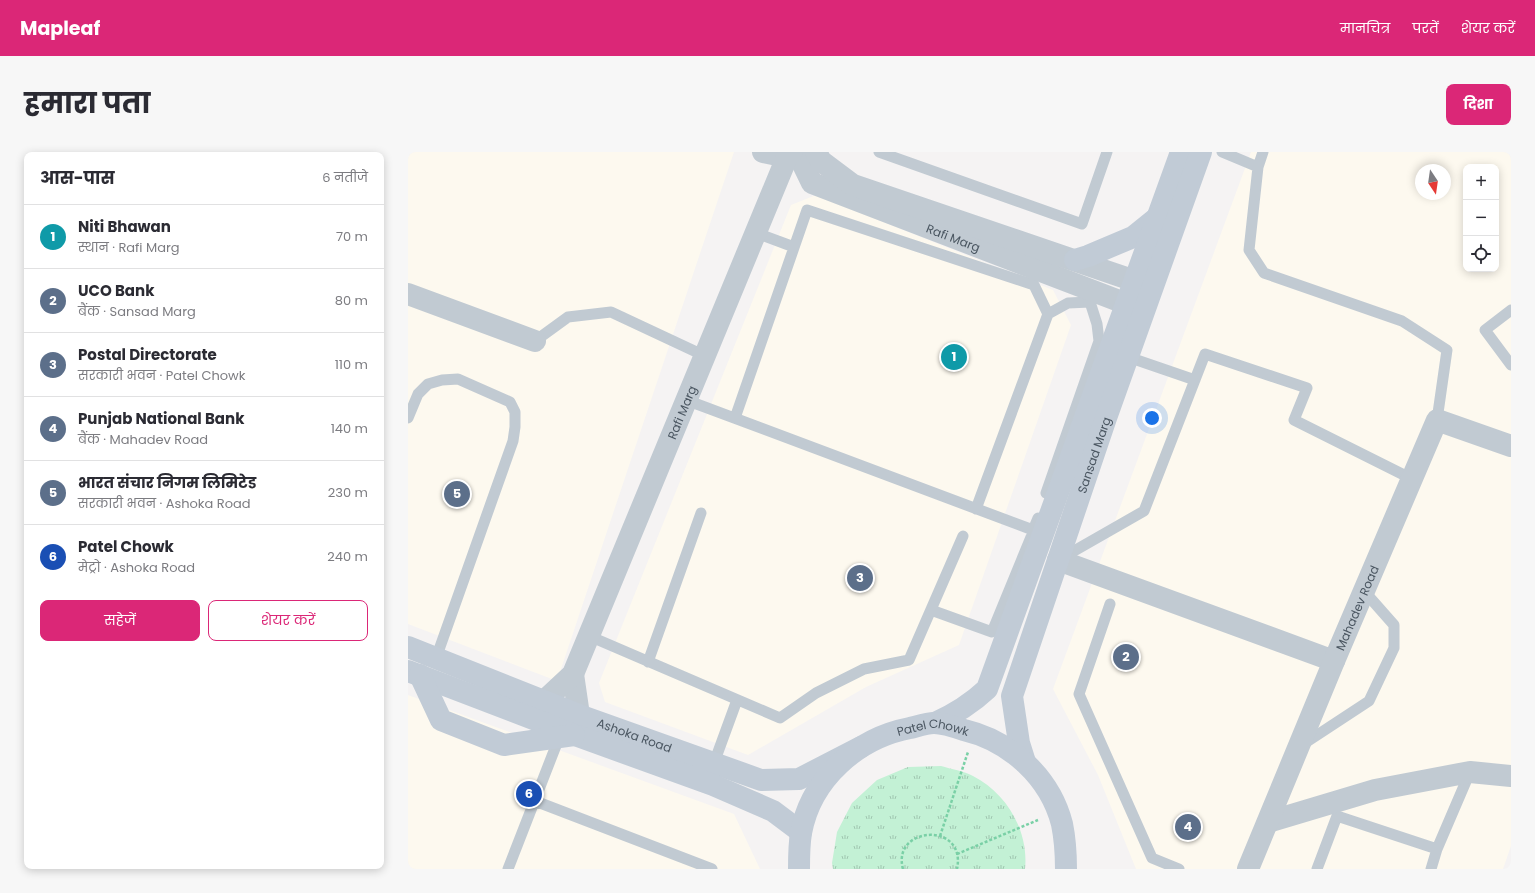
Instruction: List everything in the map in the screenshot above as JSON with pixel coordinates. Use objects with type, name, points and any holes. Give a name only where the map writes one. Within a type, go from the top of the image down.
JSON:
[{"type":"main road","name":"Sansad Marg","points":[[1025,762],[1019,743],[1012,696],[1128,357],[1137,304],[1136,280],[1181,152]]},
{"type":"main road","name":"Sansad Marg","points":[[935,723],[972,704],[987,689],[1137,304],[1201,152]]},
{"type":"main road","points":[[1075,260],[1133,237],[1159,216]]},
{"type":"main road","name":"Ashoka Road","points":[[408,647],[544,701],[571,729],[714,763],[760,780],[799,779],[861,746]]},
{"type":"main road","points":[[418,675],[441,720],[504,745],[571,729]]},
{"type":"main road","name":"Ashoka Road","points":[[418,675],[571,729],[714,785],[773,811],[802,832]]},
{"type":"main road","name":"Patel Chowk","points":[[799,869],[799,851],[806,815],[813,798],[822,783],[834,769],[846,757],[861,746],[888,734],[935,723],[974,732],[993,740],[1010,750],[1025,762],[1041,780],[1053,800],[1062,823],[1066,846],[1066,869]]},
{"type":"street","points":[[763,152],[792,154]]},
{"type":"street","name":"Rafi Marg","points":[[816,152],[821,161],[853,185],[1136,280]]},
{"type":"street","name":"Rafi Marg","points":[[544,701],[573,674],[756,233],[792,154]]},
{"type":"street","name":"Rafi Marg","points":[[792,154],[812,183],[1137,304]]},
{"type":"street","points":[[408,294],[535,341]]},
{"type":"street","points":[[1437,420],[1511,446]]},
{"type":"street","name":"Mahadev Road","points":[[1248,869],[1334,661],[1437,420]]},
{"type":"street","points":[[1058,560],[1334,661]]},
{"type":"street","points":[[571,729],[573,674]]},
{"type":"street","points":[[1268,822],[1375,790],[1470,772],[1511,776]]},
{"type":"lane","points":[[879,152],[1082,224],[1107,152]]},
{"type":"lane","points":[[1222,152],[1258,167]]},
{"type":"lane","points":[[1263,152],[1258,167],[1249,250],[1264,273],[1402,321],[1447,350],[1437,420]]},
{"type":"lane","points":[[735,418],[807,210],[1034,286],[1048,314]]},
{"type":"lane","points":[[756,233],[794,247]]},
{"type":"lane","points":[[931,610],[992,632],[1034,530],[1099,341],[1097,324],[1090,302],[1068,303],[1048,314],[976,509]]},
{"type":"lane","points":[[1511,310],[1485,330],[1511,365]]},
{"type":"lane","points":[[535,341],[568,317],[611,312],[705,356]]},
{"type":"lane","points":[[1058,560],[1144,511],[1205,354],[1307,388],[1294,420],[1412,479]]},
{"type":"lane","points":[[1128,357],[1195,380]]},
{"type":"lane","points":[[408,418],[418,394],[428,384],[442,380],[458,379],[510,402],[515,412],[513,441],[436,658],[418,675]]},
{"type":"lane","points":[[686,400],[1034,530]]},
{"type":"lane","points":[[648,662],[701,513]]},
{"type":"lane","points":[[589,636],[780,718],[816,693],[864,669],[909,660],[963,536]]},
{"type":"lane","points":[[1298,748],[1369,701],[1394,648],[1394,626],[1364,591]]},
{"type":"lane","points":[[1110,604],[1078,694],[1152,858],[1179,869]]},
{"type":"lane","points":[[714,763],[737,700]]},
{"type":"lane","points":[[508,869],[535,801],[571,729]]},
{"type":"lane","points":[[1431,869],[1437,849],[1470,772]]},
{"type":"lane","points":[[535,801],[712,869]]},
{"type":"lane","points":[[1318,869],[1336,816],[1437,849]]},
{"type":"path","points":[[940,836],[961,770]]},
{"type":"path","points":[[957,854],[1022,826]]},
{"type":"path","points":[[903,869],[903,856],[906,847],[912,840],[931,834],[948,840],[953,846],[957,854],[957,869]]},
{"type":"shaded area","points":[[408,152],[734,152],[557,681],[408,624]]},
{"type":"shaded area","points":[[1251,152],[1511,152],[1511,846],[1503,869],[1136,869],[1098,775],[1053,689]]},
{"type":"shaded area","points":[[816,195],[1053,290],[1071,325],[959,645],[866,687],[748,755],[605,702],[599,683],[791,205]]},
{"type":"shaded area","points":[[408,695],[734,814],[760,869],[408,869]]},
{"type":"green space","points":[[941,766],[962,771],[973,776],[996,792],[1005,803],[1013,815],[1023,841],[1025,869],[833,869],[832,863],[837,832],[852,803],[877,780],[908,767]]},
{"type":"place","name":"Niti Bhawan","points":[[954,357]]},
{"type":"place","name":"भारत संचार निगम लिमिटेड","points":[[457,494]]},
{"type":"place","name":"Postal Directorate","points":[[860,578]]},
{"type":"place","name":"UCO Bank","points":[[1126,657]]},
{"type":"place","name":"Patel Chowk","points":[[529,794]]},
{"type":"place","name":"Punjab National Bank","points":[[1188,827]]}]
